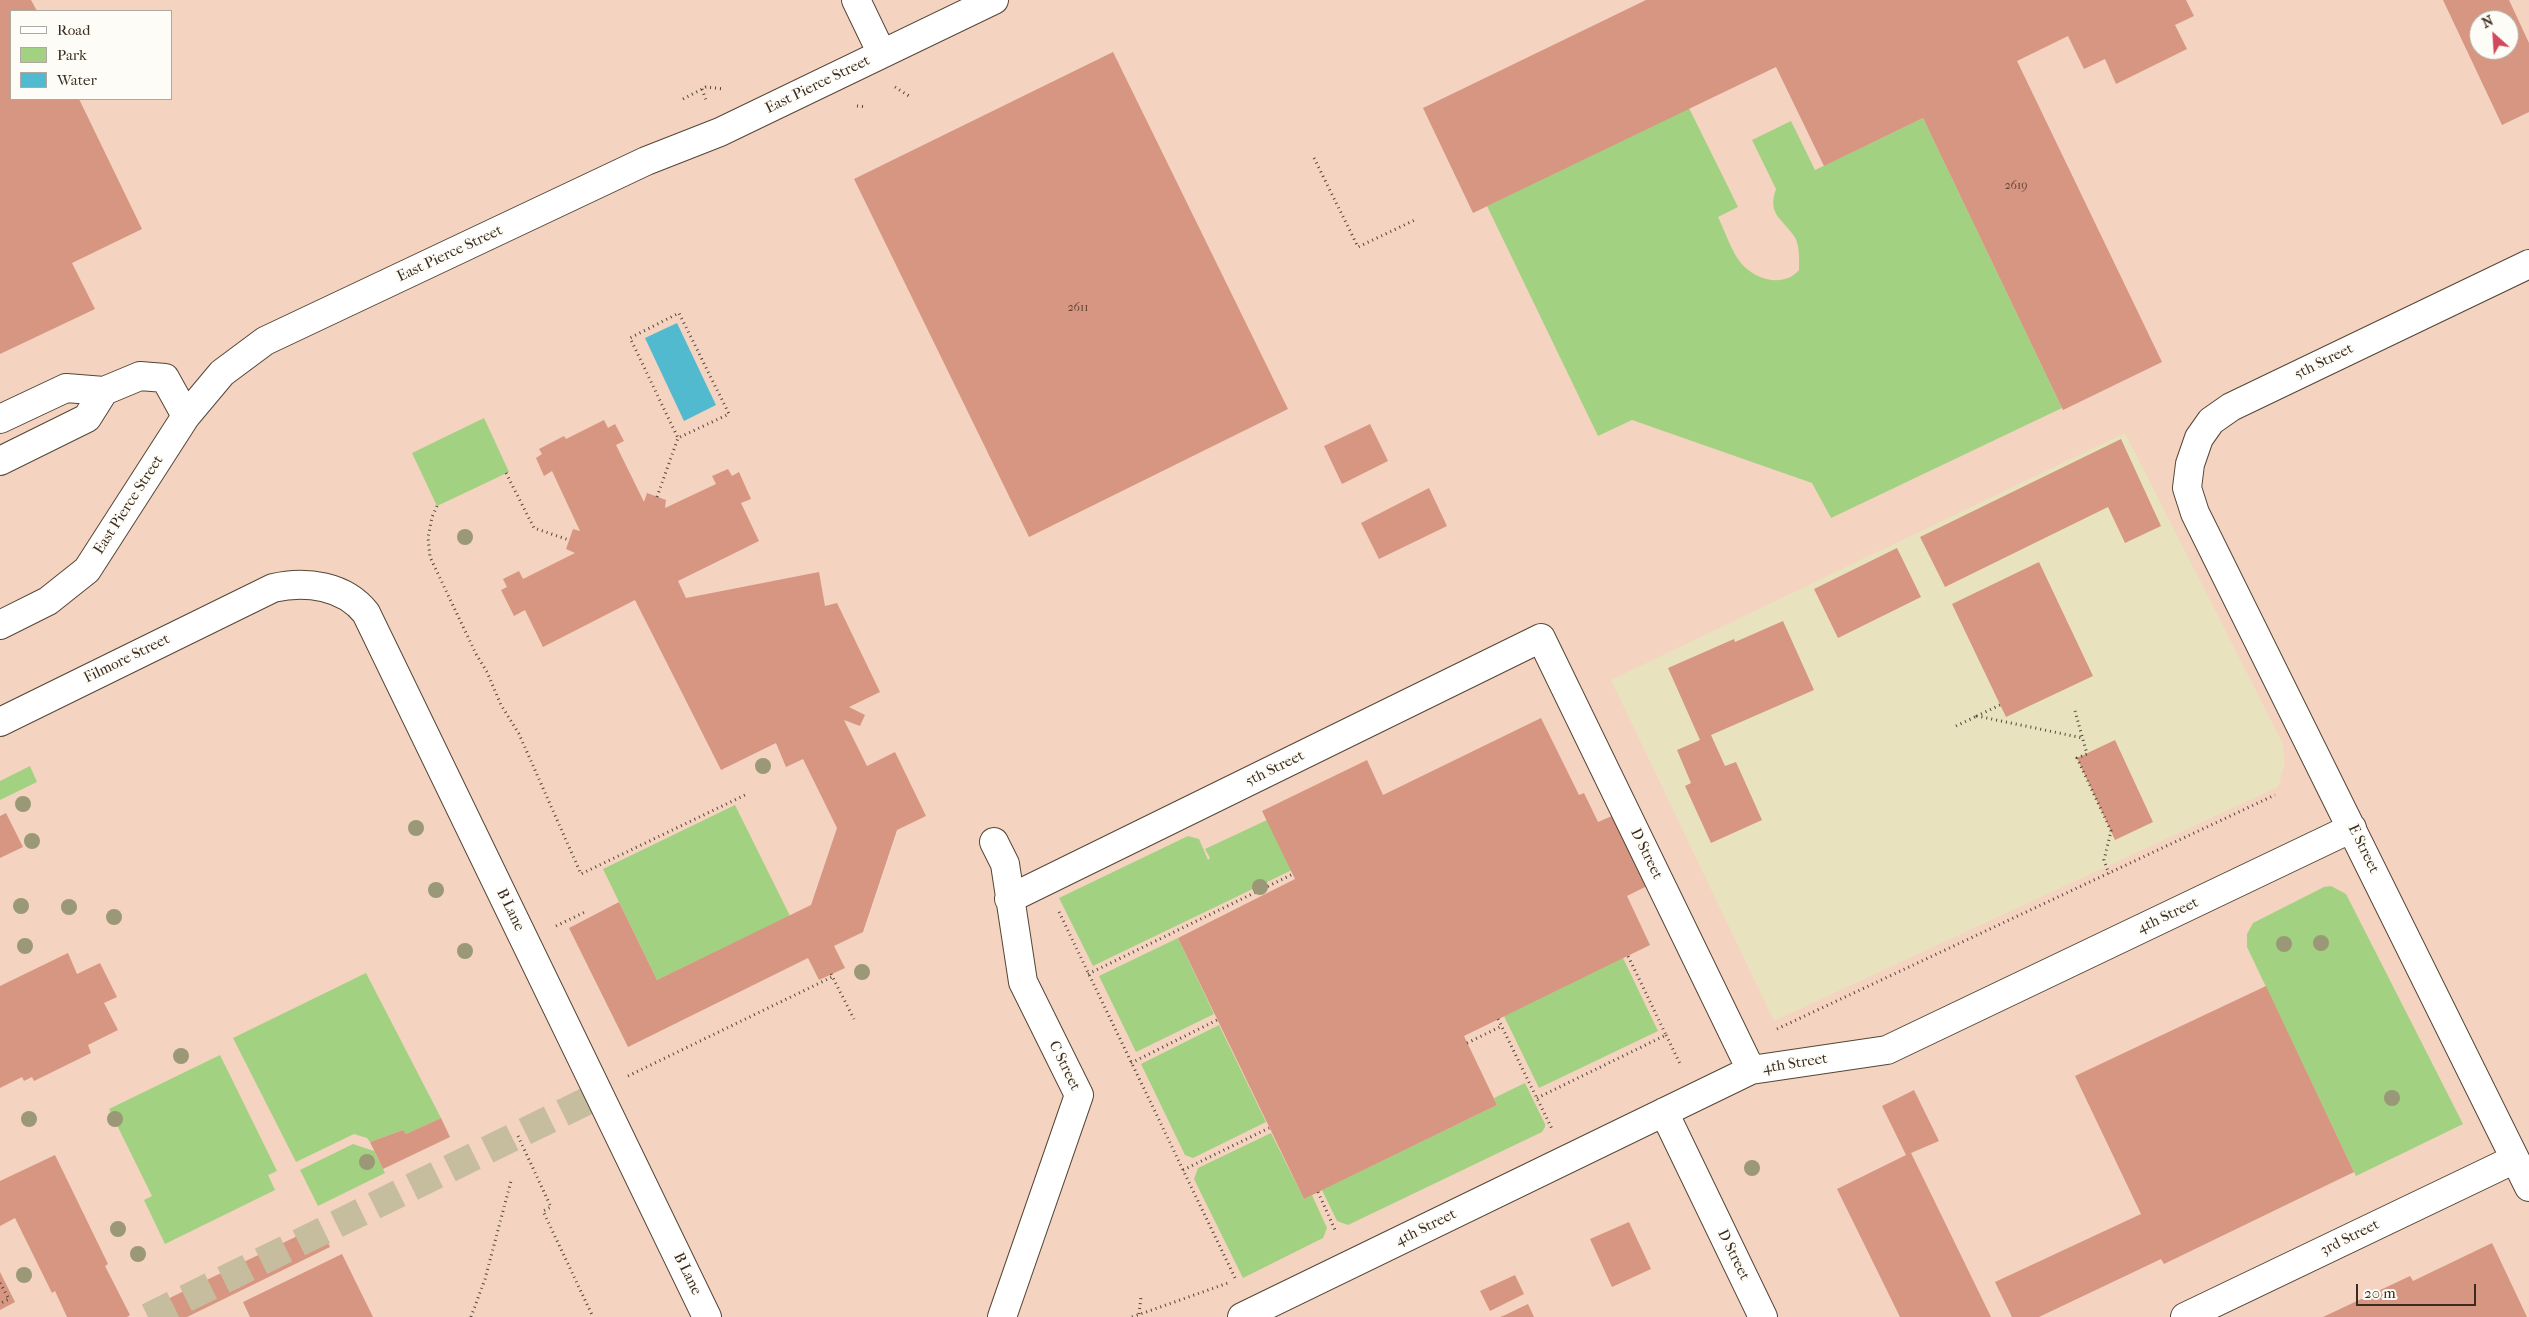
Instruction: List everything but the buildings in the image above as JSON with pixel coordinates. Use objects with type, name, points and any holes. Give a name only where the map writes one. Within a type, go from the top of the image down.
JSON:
[{"type":"street","points":[[856,0],[882,54]]},
{"type":"street","name":"East Pierce Street","points":[[0,625],[48,601],[87,570],[186,416],[222,374],[265,341],[646,161],[720,132],[994,0]]},
{"type":"street","name":"5th Street","points":[[2195,512],[2187,488],[2190,464],[2199,438],[2211,421],[2231,406],[2529,264]]},
{"type":"street","points":[[0,419],[66,388],[104,391],[140,376],[165,378],[186,416]]},
{"type":"street","points":[[0,461],[87,418],[104,391]]},
{"type":"street","name":"E Street","points":[[2195,512],[2529,1187]]},
{"type":"street","name":"B Lane","points":[[255,596],[281,586],[326,587],[346,594],[358,602],[366,614],[708,1317]]},
{"type":"street","name":"Filmore Street","points":[[0,722],[255,596]]},
{"type":"street","name":"5th Street","points":[[1009,899],[1541,638]]},
{"type":"street","name":"D Street","points":[[1541,638],[1751,1070]]},
{"type":"street","name":"4th Street","points":[[1242,1317],[1751,1070],[1887,1050],[2352,828]]},
{"type":"street","name":"C Street","points":[[994,842],[1005,864],[1023,982],[1079,1095],[1002,1317]]},
{"type":"street","name":"D Street","points":[[1664,1112],[1763,1317]]},
{"type":"street","name":"3rd Street","points":[[2185,1317],[2515,1159]]},
{"type":"path","points":[[1314,158],[1358,247],[1417,219]]},
{"type":"path","points":[[657,497],[678,438],[729,414],[679,313],[630,338],[678,438]]},
{"type":"path","points":[[506,473],[534,528],[570,540]]},
{"type":"path","points":[[437,506],[432,517],[428,538],[430,557],[501,704],[519,734],[581,874],[745,795]]},
{"type":"path","points":[[1956,726],[2000,706]]},
{"type":"path","points":[[2075,711],[2086,754],[2077,758],[2111,831],[2104,860],[2109,874]]},
{"type":"path","points":[[1977,716],[2083,738]]},
{"type":"path","points":[[1776,1029],[2275,796]]},
{"type":"path","points":[[1088,974],[1293,874]]},
{"type":"path","points":[[1055,904],[1239,1286]]},
{"type":"path","points":[[558,936],[554,927],[587,911]]},
{"type":"path","points":[[1628,956],[1679,1063],[1686,1068]]},
{"type":"path","points":[[622,1068],[627,1077],[832,975],[854,1019]]},
{"type":"path","points":[[1498,1019],[1553,1132]]},
{"type":"path","points":[[1131,1062],[1217,1020]]},
{"type":"path","points":[[1467,1043],[1502,1026]]},
{"type":"path","points":[[1537,1098],[1666,1035]]},
{"type":"path","points":[[1183,1170],[1269,1128]]},
{"type":"path","points":[[518,1136],[551,1207],[543,1211],[593,1317]]},
{"type":"path","points":[[471,1317],[485,1279],[510,1181]]},
{"type":"path","points":[[1318,1192],[1339,1237]]},
{"type":"path","points":[[1132,1317],[1236,1280]]},
{"type":"path","points":[[0,1282],[9,1300],[1,1303],[0,1301]]},
{"type":"path","points":[[1139,1314],[1141,1297]]},
{"type":"shaded area","points":[[0,0],[2529,0],[2529,1317],[0,1317]],"holes":[[[2125,433],[2283,744],[2285,763],[2278,787],[1774,1021],[1611,680]]]},
{"type":"green space","points":[[1689,108],[1738,207],[1718,217],[1734,253],[1747,269],[1770,280],[1786,279],[1793,276],[1799,270],[1798,248],[1796,239],[1777,216],[1773,205],[1776,189],[1752,140],[1791,121],[1815,170],[1923,118],[2062,408],[1831,518],[1812,483],[1632,420],[1598,436],[1487,206]]},
{"type":"green space","points":[[484,418],[509,472],[437,506],[412,453]]},
{"type":"green space","points":[[30,766],[37,782],[0,800],[0,781]]},
{"type":"green space","points":[[735,805],[790,916],[657,980],[603,869]]},
{"type":"green space","points":[[1267,820],[1292,870],[1093,966],[1059,898],[1188,836],[1199,839],[1208,860],[1210,858],[1205,849]]},
{"type":"green space","points":[[2331,886],[2346,894],[2463,1124],[2356,1176],[2247,947],[2247,934],[2253,923],[2324,887]]},
{"type":"green space","points":[[1178,938],[1214,1014],[1136,1052],[1099,976]]},
{"type":"green space","points":[[1623,958],[1658,1031],[1539,1088],[1504,1016]]},
{"type":"green space","points":[[366,973],[441,1118],[406,1134],[403,1130],[370,1142],[367,1138],[354,1134],[296,1162],[233,1038]]},
{"type":"green space","points":[[1219,1025],[1266,1122],[1193,1158],[1185,1155],[1141,1064]]},
{"type":"green space","points":[[220,1055],[277,1171],[268,1175],[275,1190],[165,1244],[144,1200],[152,1196],[109,1109]]},
{"type":"green space","points":[[1525,1083],[1545,1124],[1542,1132],[1348,1225],[1337,1221],[1322,1190],[1497,1105],[1494,1098]]},
{"type":"green space","points":[[1271,1133],[1304,1199],[1312,1195],[1327,1228],[1323,1238],[1243,1278],[1194,1179],[1198,1168]]},
{"type":"green space","points":[[353,1144],[374,1151],[385,1173],[318,1206],[300,1170]]},
{"type":"water","points":[[677,323],[716,405],[684,421],[645,338]]},
{"type":"tunnel","points":[[148,1317],[599,1095]]}]
